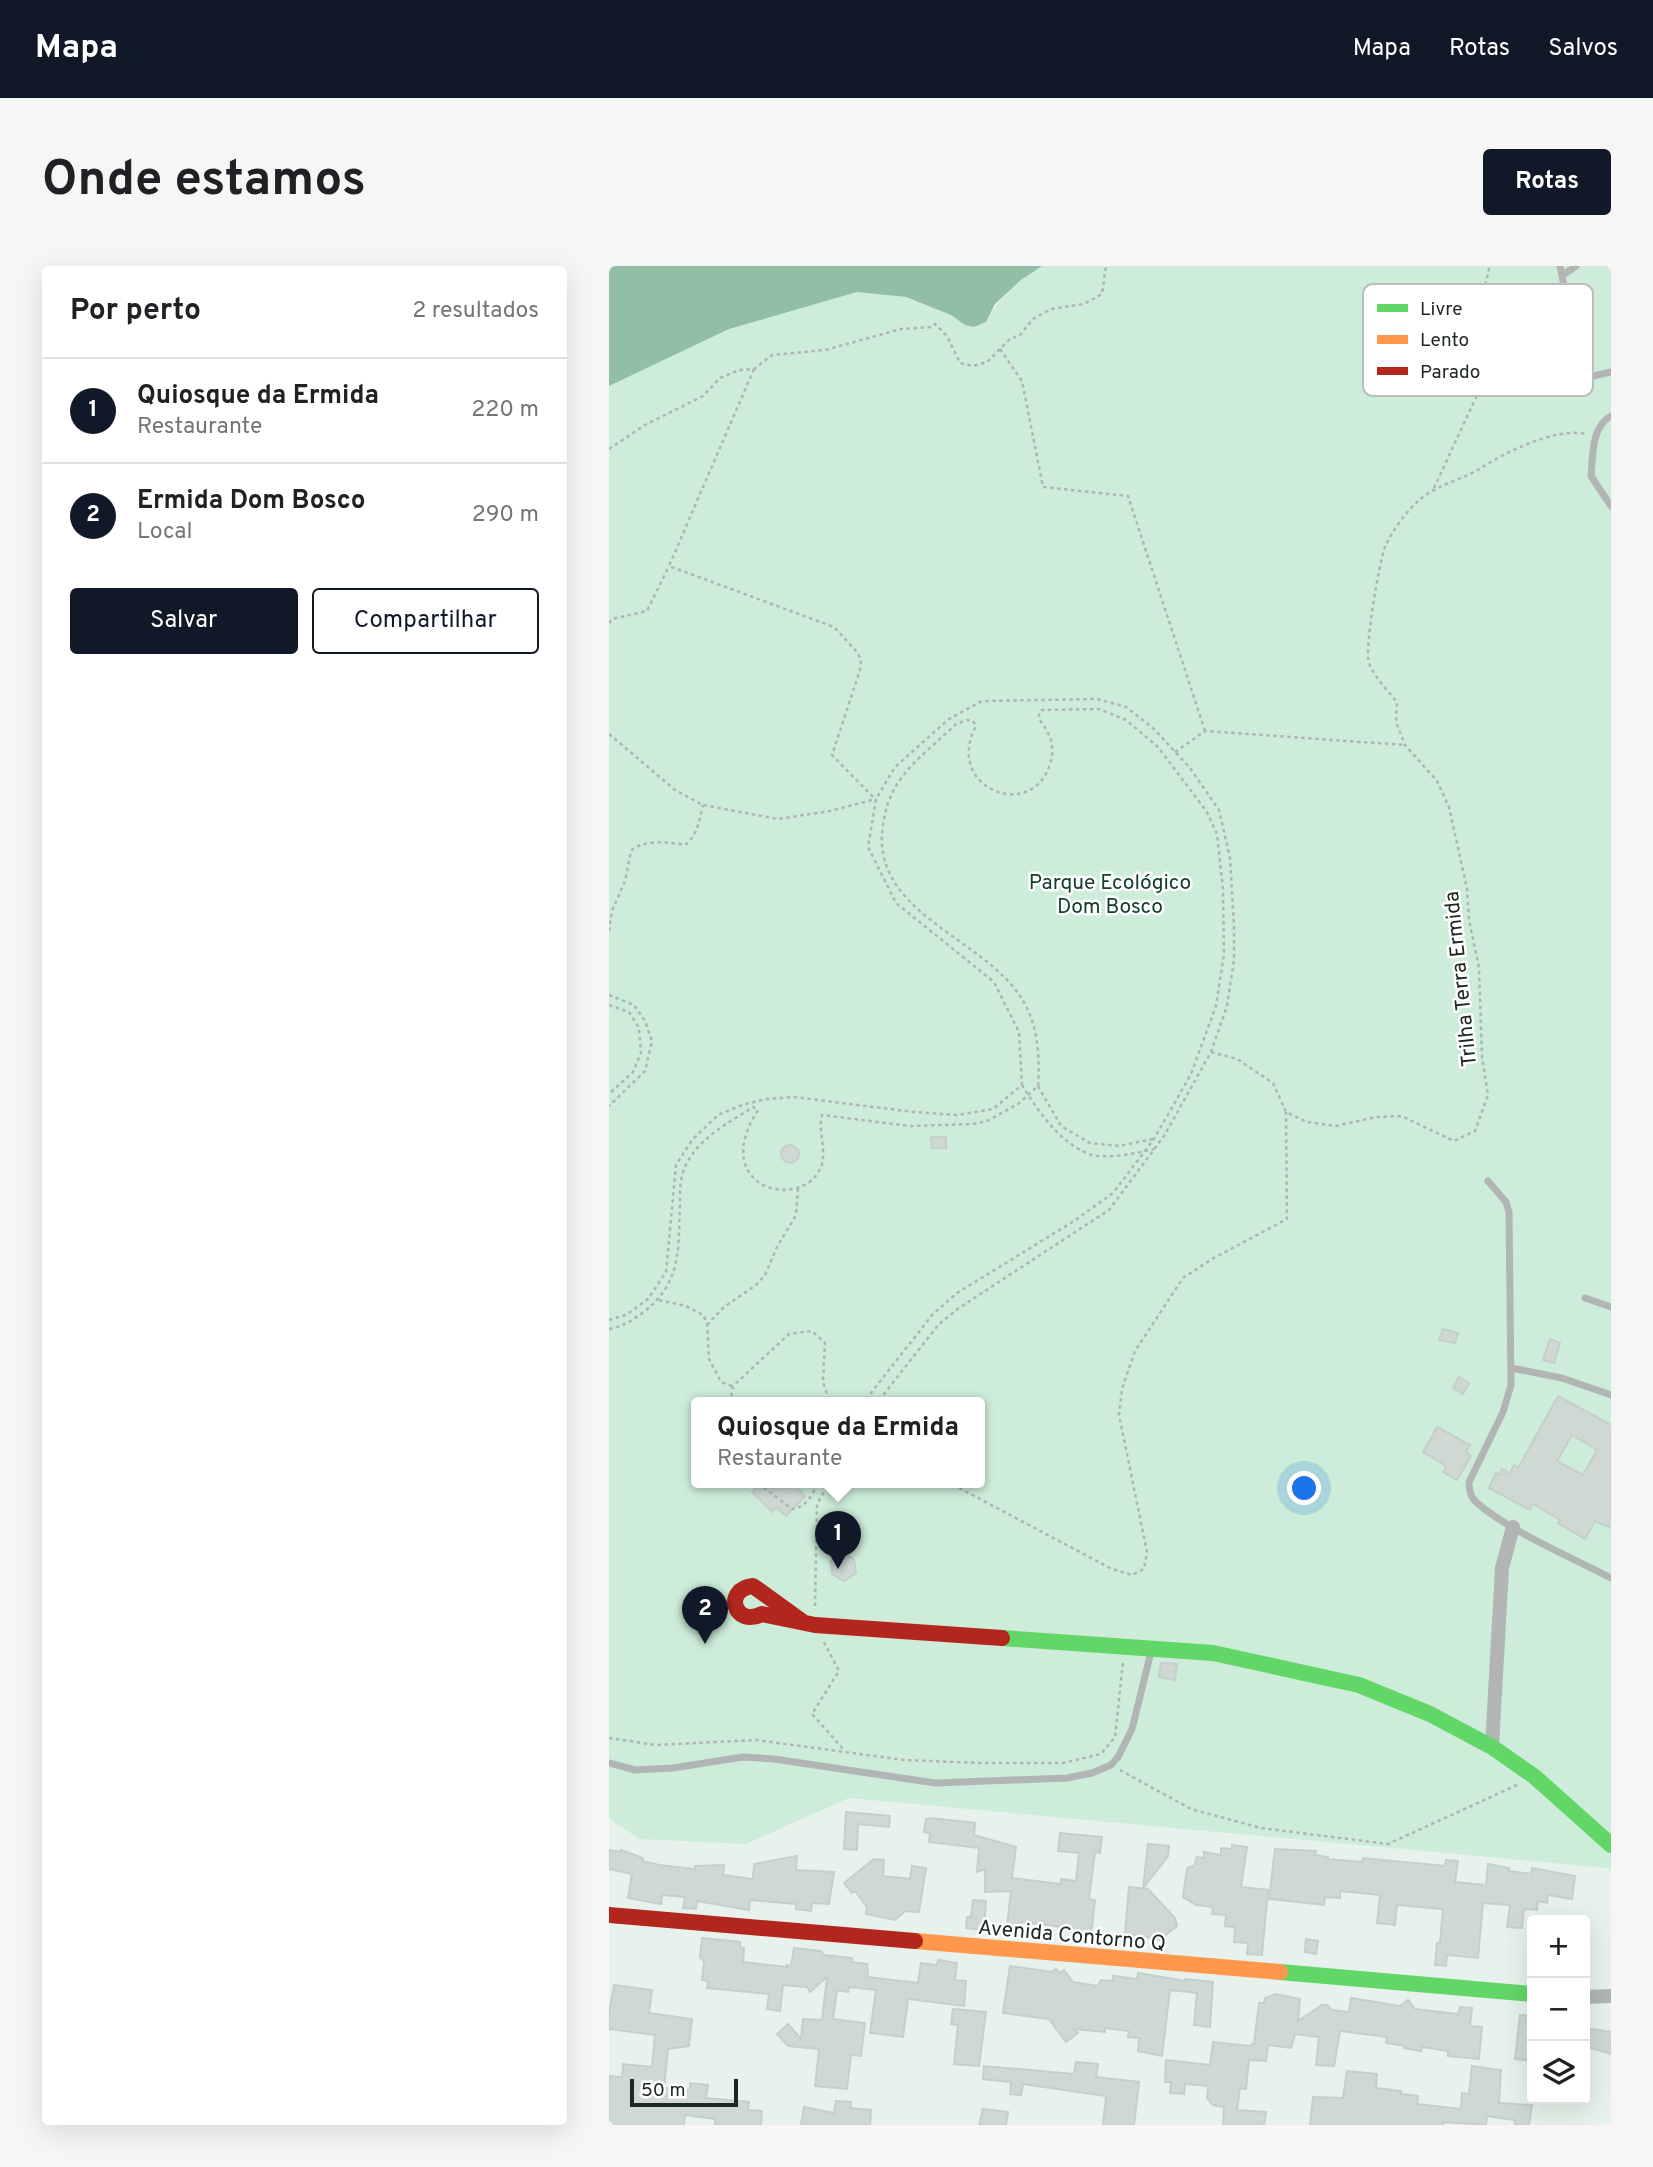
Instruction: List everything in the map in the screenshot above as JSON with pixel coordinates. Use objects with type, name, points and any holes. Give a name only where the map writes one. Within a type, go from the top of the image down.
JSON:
[{"type":"street","points":[[1492,1747],[1502,1568],[1513,1527]]},
{"type":"street","points":[[766,1597],[767,1606],[762,1614],[754,1618],[745,1617],[737,1611],[734,1603],[737,1594],[744,1587],[753,1586],[809,1623]]},
{"type":"street","points":[[762,1614],[809,1623],[1213,1653],[1359,1685],[1430,1714],[1492,1747],[1535,1777],[1611,1845]]},
{"type":"street","name":"Avenida Contorno Q","points":[[609,1914],[1527,1994]]},
{"type":"street","points":[[1590,1997],[1611,1996]]},
{"type":"lane","points":[[1560,266],[1565,284]]},
{"type":"lane","points":[[1563,275],[1576,266]]},
{"type":"lane","points":[[1593,376],[1611,372]]},
{"type":"lane","points":[[1611,416],[1606,418],[1595,436],[1591,476],[1611,506]]},
{"type":"lane","points":[[1488,1181],[1506,1202],[1509,1212],[1510,1385],[1503,1412],[1469,1482],[1469,1490],[1476,1502],[1513,1527],[1611,1578]]},
{"type":"lane","points":[[1585,1298],[1611,1307]]},
{"type":"lane","points":[[1511,1368],[1562,1378],[1611,1395]]},
{"type":"lane","points":[[609,1763],[635,1770],[673,1768],[743,1758],[774,1759],[935,1783],[1067,1778],[1092,1773],[1111,1765],[1132,1729],[1152,1650]]},
{"type":"path","points":[[609,623],[646,611],[669,566],[754,369],[772,355],[825,350],[901,329],[931,327],[935,324],[947,336],[960,363],[973,366],[987,362],[1010,340],[1020,335],[1033,319],[1051,309],[1084,304],[1102,293],[1107,266]]},
{"type":"path","points":[[1484,284],[1488,266]]},
{"type":"path","points":[[1000,349],[1022,381],[1044,487],[1128,496],[1205,731]]},
{"type":"path","points":[[609,449],[645,425],[703,396],[720,379],[739,370],[754,369]]},
{"type":"path","points":[[1434,488],[1477,396]]},
{"type":"path","name":"Trilha Terra Ermida","points":[[1286,1112],[1307,1122],[1336,1126],[1376,1117],[1401,1116],[1454,1141],[1475,1131],[1488,1095],[1482,1056],[1479,968],[1469,920],[1467,889],[1449,807],[1437,781],[1405,745],[1396,722],[1397,702],[1378,680],[1367,660],[1378,570],[1386,546],[1414,504],[1434,488],[1464,478],[1510,450],[1544,439],[1578,432],[1595,436]]},
{"type":"path","points":[[669,566],[834,627],[857,652],[861,660],[860,670],[832,755],[876,800]]},
{"type":"path","points":[[882,1397],[939,1324],[959,1308],[1109,1210],[1164,1136],[1211,1052],[1227,1006],[1234,960],[1230,858],[1219,810],[1190,768],[1154,729],[1126,707],[1097,699],[982,701],[949,719],[895,767],[876,800],[868,847],[896,903],[994,982],[1020,1032],[1021,1085],[1039,1112],[1064,1137],[1091,1155],[1118,1156],[1154,1149]]},
{"type":"path","points":[[868,1397],[933,1314],[957,1293],[1075,1221],[1113,1193],[1154,1139],[1191,1074],[1216,1006],[1224,954],[1223,890],[1217,834],[1207,812],[1158,747],[1126,720],[1099,709],[1042,710],[1039,719],[1048,731],[1054,752],[1046,776],[1031,790],[1009,795],[990,790],[976,778],[969,766],[969,738],[976,726],[973,721],[967,720],[956,724],[903,776],[887,803],[880,844],[890,875],[909,901],[1002,975],[1022,999],[1034,1028],[1040,1058],[1038,1086],[1061,1126],[1090,1143],[1119,1146],[1154,1139]]},
{"type":"path","points":[[1175,752],[1205,731],[1405,745]]},
{"type":"path","points":[[609,734],[675,790],[703,805],[778,819],[876,800]]},
{"type":"path","points":[[609,931],[612,911],[625,881],[631,851],[640,845],[685,845],[697,831],[703,805]]},
{"type":"path","points":[[609,995],[633,1005],[645,1021],[652,1041],[645,1071],[609,1105]]},
{"type":"path","points":[[609,1004],[629,1012],[639,1028],[641,1052],[633,1072],[609,1094]]},
{"type":"path","points":[[960,1488],[1112,1569],[1132,1575],[1144,1569],[1147,1552],[1119,1415],[1126,1376],[1135,1351],[1183,1278],[1287,1219],[1286,1112],[1273,1083],[1237,1059],[1211,1052]]},
{"type":"path","points":[[609,1320],[626,1315],[648,1299],[666,1272],[676,1165],[692,1140],[718,1115],[766,1099],[794,1097],[958,1115],[993,1109],[1021,1085]]},
{"type":"path","points":[[609,1329],[627,1325],[659,1300],[674,1274],[678,1250],[681,1177],[688,1159],[713,1132],[754,1107],[758,1110],[749,1124],[742,1153],[745,1167],[758,1183],[777,1191],[798,1188],[809,1182],[821,1164],[822,1115],[910,1125],[973,1124],[987,1121],[1008,1110],[1038,1086]]},
{"type":"path","points":[[707,1325],[723,1308],[765,1275],[777,1247],[796,1215],[798,1188]]},
{"type":"path","points":[[659,1300],[686,1306],[703,1315],[707,1325],[709,1359],[721,1382],[733,1386]]},
{"type":"path","points":[[731,1397],[733,1386],[789,1334],[812,1331],[825,1343],[823,1382],[828,1397]]},
{"type":"path","points":[[765,1488],[792,1509],[799,1509],[815,1488]]},
{"type":"path","points":[[826,1488],[817,1504],[809,1623],[839,1671],[812,1714],[845,1751]]},
{"type":"path","points":[[609,1738],[656,1745],[756,1740],[904,1760],[1063,1763],[1101,1754],[1115,1737],[1124,1647]]},
{"type":"path","points":[[1111,1765],[1191,1809],[1261,1828],[1388,1844],[1535,1777]]},
{"type":"green space","name":"Parque Ecológico Dom Bosco","points":[[1042,266],[1611,266],[1611,1871],[1608,1868],[849,1798],[746,1844],[639,1839],[609,1818],[609,386],[729,329],[857,292],[906,297],[951,315],[965,325],[986,322],[1003,297]]},
{"type":"shaded area","points":[[609,266],[1042,266],[1021,280],[995,304],[986,322],[974,327],[906,297],[857,292],[729,329],[609,386]]},
{"type":"building","points":[[931,1137],[946,1137],[946,1148],[932,1148]]},
{"type":"building","points":[[790,1145],[796,1148],[799,1154],[796,1160],[790,1163],[784,1160],[781,1154],[784,1148]]},
{"type":"building","points":[[1443,1329],[1458,1333],[1455,1343],[1439,1340]]},
{"type":"building","points":[[1550,1339],[1560,1343],[1554,1363],[1543,1360]]},
{"type":"building","points":[[1459,1377],[1469,1383],[1463,1394],[1453,1388]]},
{"type":"building","points":[[1558,1396],[1611,1425],[1611,1528],[1595,1521],[1585,1539],[1533,1504],[1530,1510],[1489,1488],[1496,1473],[1499,1475],[1502,1469],[1510,1473],[1514,1465],[1518,1468]],"holes":[[[1572,1435],[1597,1450],[1583,1475],[1557,1461]]]},
{"type":"building","points":[[1437,1427],[1470,1445],[1466,1452],[1471,1456],[1457,1480],[1443,1472],[1446,1466],[1423,1452]]},
{"type":"building","points":[[756,1488],[797,1488],[805,1496],[786,1516],[776,1507],[772,1512],[752,1492]]},
{"type":"building","points":[[842,1553],[854,1559],[856,1573],[844,1581],[832,1574],[831,1561]]},
{"type":"building","points":[[1161,1663],[1177,1664],[1175,1680],[1159,1677]]},
{"type":"building","points":[[846,1812],[890,1816],[889,1827],[858,1824],[857,1850],[844,1849]]},
{"type":"building","points":[[926,1819],[975,1823],[974,1835],[1016,1847],[1012,1878],[1061,1884],[1061,1879],[1076,1881],[1079,1853],[1058,1851],[1060,1833],[1102,1837],[1100,1853],[1095,1852],[1089,1899],[1095,1900],[1091,1937],[1079,1936],[1079,1933],[1066,1931],[1062,1927],[1021,1922],[1021,1927],[1007,1926],[1011,1891],[985,1892],[985,1869],[977,1872],[979,1848],[929,1842],[930,1833],[924,1832]]},
{"type":"building","points":[[1148,1844],[1169,1846],[1168,1856],[1143,1888]]},
{"type":"building","points":[[1232,1845],[1247,1847],[1241,1887],[1268,1890],[1262,1955],[1247,1954],[1248,1943],[1234,1942],[1235,1927],[1225,1926],[1226,1915],[1212,1914],[1213,1907],[1196,1905],[1183,1897],[1187,1868],[1194,1866],[1197,1857],[1204,1858],[1204,1852],[1221,1855],[1221,1848],[1232,1849]]},
{"type":"building","points":[[1275,1849],[1316,1851],[1315,1855],[1328,1859],[1362,1862],[1363,1858],[1445,1866],[1446,1860],[1458,1861],[1455,1882],[1486,1885],[1488,1864],[1509,1868],[1509,1871],[1531,1874],[1532,1868],[1575,1876],[1572,1899],[1548,1895],[1547,1903],[1538,1901],[1537,1910],[1524,1909],[1522,1928],[1507,1927],[1510,1905],[1483,1903],[1478,1958],[1447,1955],[1446,1966],[1435,1965],[1443,1909],[1397,1905],[1395,1925],[1377,1923],[1380,1895],[1340,1891],[1340,1898],[1325,1897],[1324,1905],[1269,1899]]},
{"type":"building","points":[[609,1850],[621,1850],[643,1858],[642,1861],[659,1865],[695,1869],[695,1866],[724,1865],[723,1875],[753,1879],[754,1864],[797,1856],[796,1870],[834,1872],[829,1904],[812,1903],[811,1911],[796,1909],[796,1904],[750,1900],[749,1910],[697,1901],[696,1909],[683,1908],[685,1897],[662,1895],[661,1904],[628,1898],[632,1874],[609,1869]]},
{"type":"building","points":[[874,1859],[884,1860],[883,1876],[910,1879],[912,1866],[926,1868],[919,1912],[905,1911],[895,1920],[866,1914],[867,1907],[855,1891],[852,1893],[844,1883]]},
{"type":"building","points":[[1129,1887],[1148,1889],[1175,1918],[1177,1926],[1159,1940],[1155,1936],[1152,1938],[1125,1934]]},
{"type":"building","points":[[973,1900],[986,1901],[984,1930],[966,1928],[967,1917],[971,1917]]},
{"type":"building","points":[[702,1938],[740,1942],[740,1947],[744,1948],[743,1962],[787,1967],[791,1966],[794,1948],[821,1951],[824,1955],[852,1958],[851,1962],[867,1964],[868,1977],[918,1983],[921,1963],[937,1965],[938,1960],[957,1963],[955,1980],[966,1981],[964,2006],[908,1999],[903,2037],[870,2033],[876,1990],[849,1987],[848,1992],[837,1990],[833,2019],[865,2023],[861,2056],[851,2055],[847,2089],[815,2086],[819,2049],[788,2046],[777,2034],[788,2024],[801,2039],[803,2019],[822,2020],[827,1977],[810,1992],[807,1987],[783,1985],[780,2011],[767,2009],[769,1994],[707,1988],[708,1981],[702,1980]]},
{"type":"building","points":[[1306,1939],[1318,1941],[1316,1954],[1305,1952]]},
{"type":"building","points":[[1010,1966],[1052,1972],[1056,1969],[1059,1973],[1064,1970],[1073,1982],[1098,1986],[1101,1980],[1113,1981],[1113,1976],[1137,1979],[1138,1973],[1185,1981],[1213,1982],[1210,2027],[1194,2025],[1197,1993],[1170,1990],[1162,2056],[1138,2051],[1139,2038],[1128,2037],[1129,2031],[1105,2028],[1105,2032],[1074,2029],[1078,2033],[1066,2042],[1049,2019],[1003,2013]]},
{"type":"building","points":[[614,1985],[652,1990],[649,2013],[692,2019],[689,2046],[668,2049],[664,2088],[690,2090],[690,2083],[708,2085],[706,2098],[749,2102],[748,2110],[762,2111],[761,2125],[715,2125],[715,2119],[685,2115],[684,2125],[609,2125],[609,2076],[622,2077],[623,2064],[652,2067],[655,2035],[609,2029]]},
{"type":"building","points":[[1276,1994],[1300,1999],[1298,2021],[1322,2005],[1327,2005],[1332,2010],[1349,2012],[1351,1998],[1400,2006],[1408,2000],[1415,2009],[1458,2014],[1460,2007],[1472,2008],[1470,2026],[1482,2027],[1479,2059],[1448,2056],[1448,2051],[1422,2047],[1421,2051],[1404,2048],[1405,2046],[1386,2043],[1387,2037],[1340,2031],[1334,2066],[1316,2065],[1319,2037],[1295,2034],[1291,2048],[1268,2045],[1266,2061],[1249,2060],[1246,2089],[1240,2088],[1237,2110],[1266,2112],[1264,2125],[1223,2125],[1224,2107],[1213,2105],[1207,2098],[1208,2086],[1185,2084],[1184,2094],[1170,2093],[1171,2082],[1165,2082],[1166,2060],[1210,2065],[1213,2042],[1251,2046],[1254,2044],[1259,2003],[1264,2003],[1265,1998]]},
{"type":"building","points":[[953,2009],[986,2012],[979,2066],[954,2064],[958,2025],[951,2024]]},
{"type":"building","points":[[1520,2015],[1527,2016],[1527,2060],[1515,2059]]},
{"type":"building","points":[[1590,2029],[1611,2032],[1611,2054],[1590,2048]]},
{"type":"building","points":[[1076,2062],[1098,2064],[1096,2077],[1139,2082],[1134,2125],[1103,2125],[1106,2096],[1023,2084],[1021,2095],[1010,2094],[1011,2082],[983,2079],[984,2066],[1074,2074]]},
{"type":"building","points":[[1472,2066],[1501,2070],[1499,2103],[1532,2105],[1529,2125],[1515,2125],[1515,2120],[1487,2116],[1486,2125],[1443,2122],[1443,2125],[1310,2125],[1313,2097],[1343,2098],[1347,2071],[1377,2074],[1376,2088],[1418,2096],[1417,2104],[1461,2109],[1462,2093],[1469,2094]]},
{"type":"building","points":[[836,2101],[851,2102],[851,2108],[871,2110],[870,2125],[801,2125],[804,2107],[834,2113]]},
{"type":"building","points":[[983,2109],[1008,2112],[1006,2125],[979,2125]]},
{"type":"traffic: fast","points":[[1002,1638],[1213,1653],[1359,1685],[1430,1714],[1492,1747],[1535,1777],[1611,1845]]},
{"type":"traffic: fast","points":[[1280,1972],[1527,1994]]},
{"type":"traffic: slow","points":[[915,1941],[1280,1972]]},
{"type":"traffic: jam","points":[[803,1622],[753,1586],[744,1589],[735,1600],[739,1612],[752,1617],[762,1614],[815,1625],[1002,1638]]},
{"type":"traffic: jam","points":[[609,1915],[915,1941]]},
{"type":"place","name":"Quiosque da Ermida","points":[[838,1569]]},
{"type":"place","name":"Ermida Dom Bosco","points":[[705,1644]]}]
